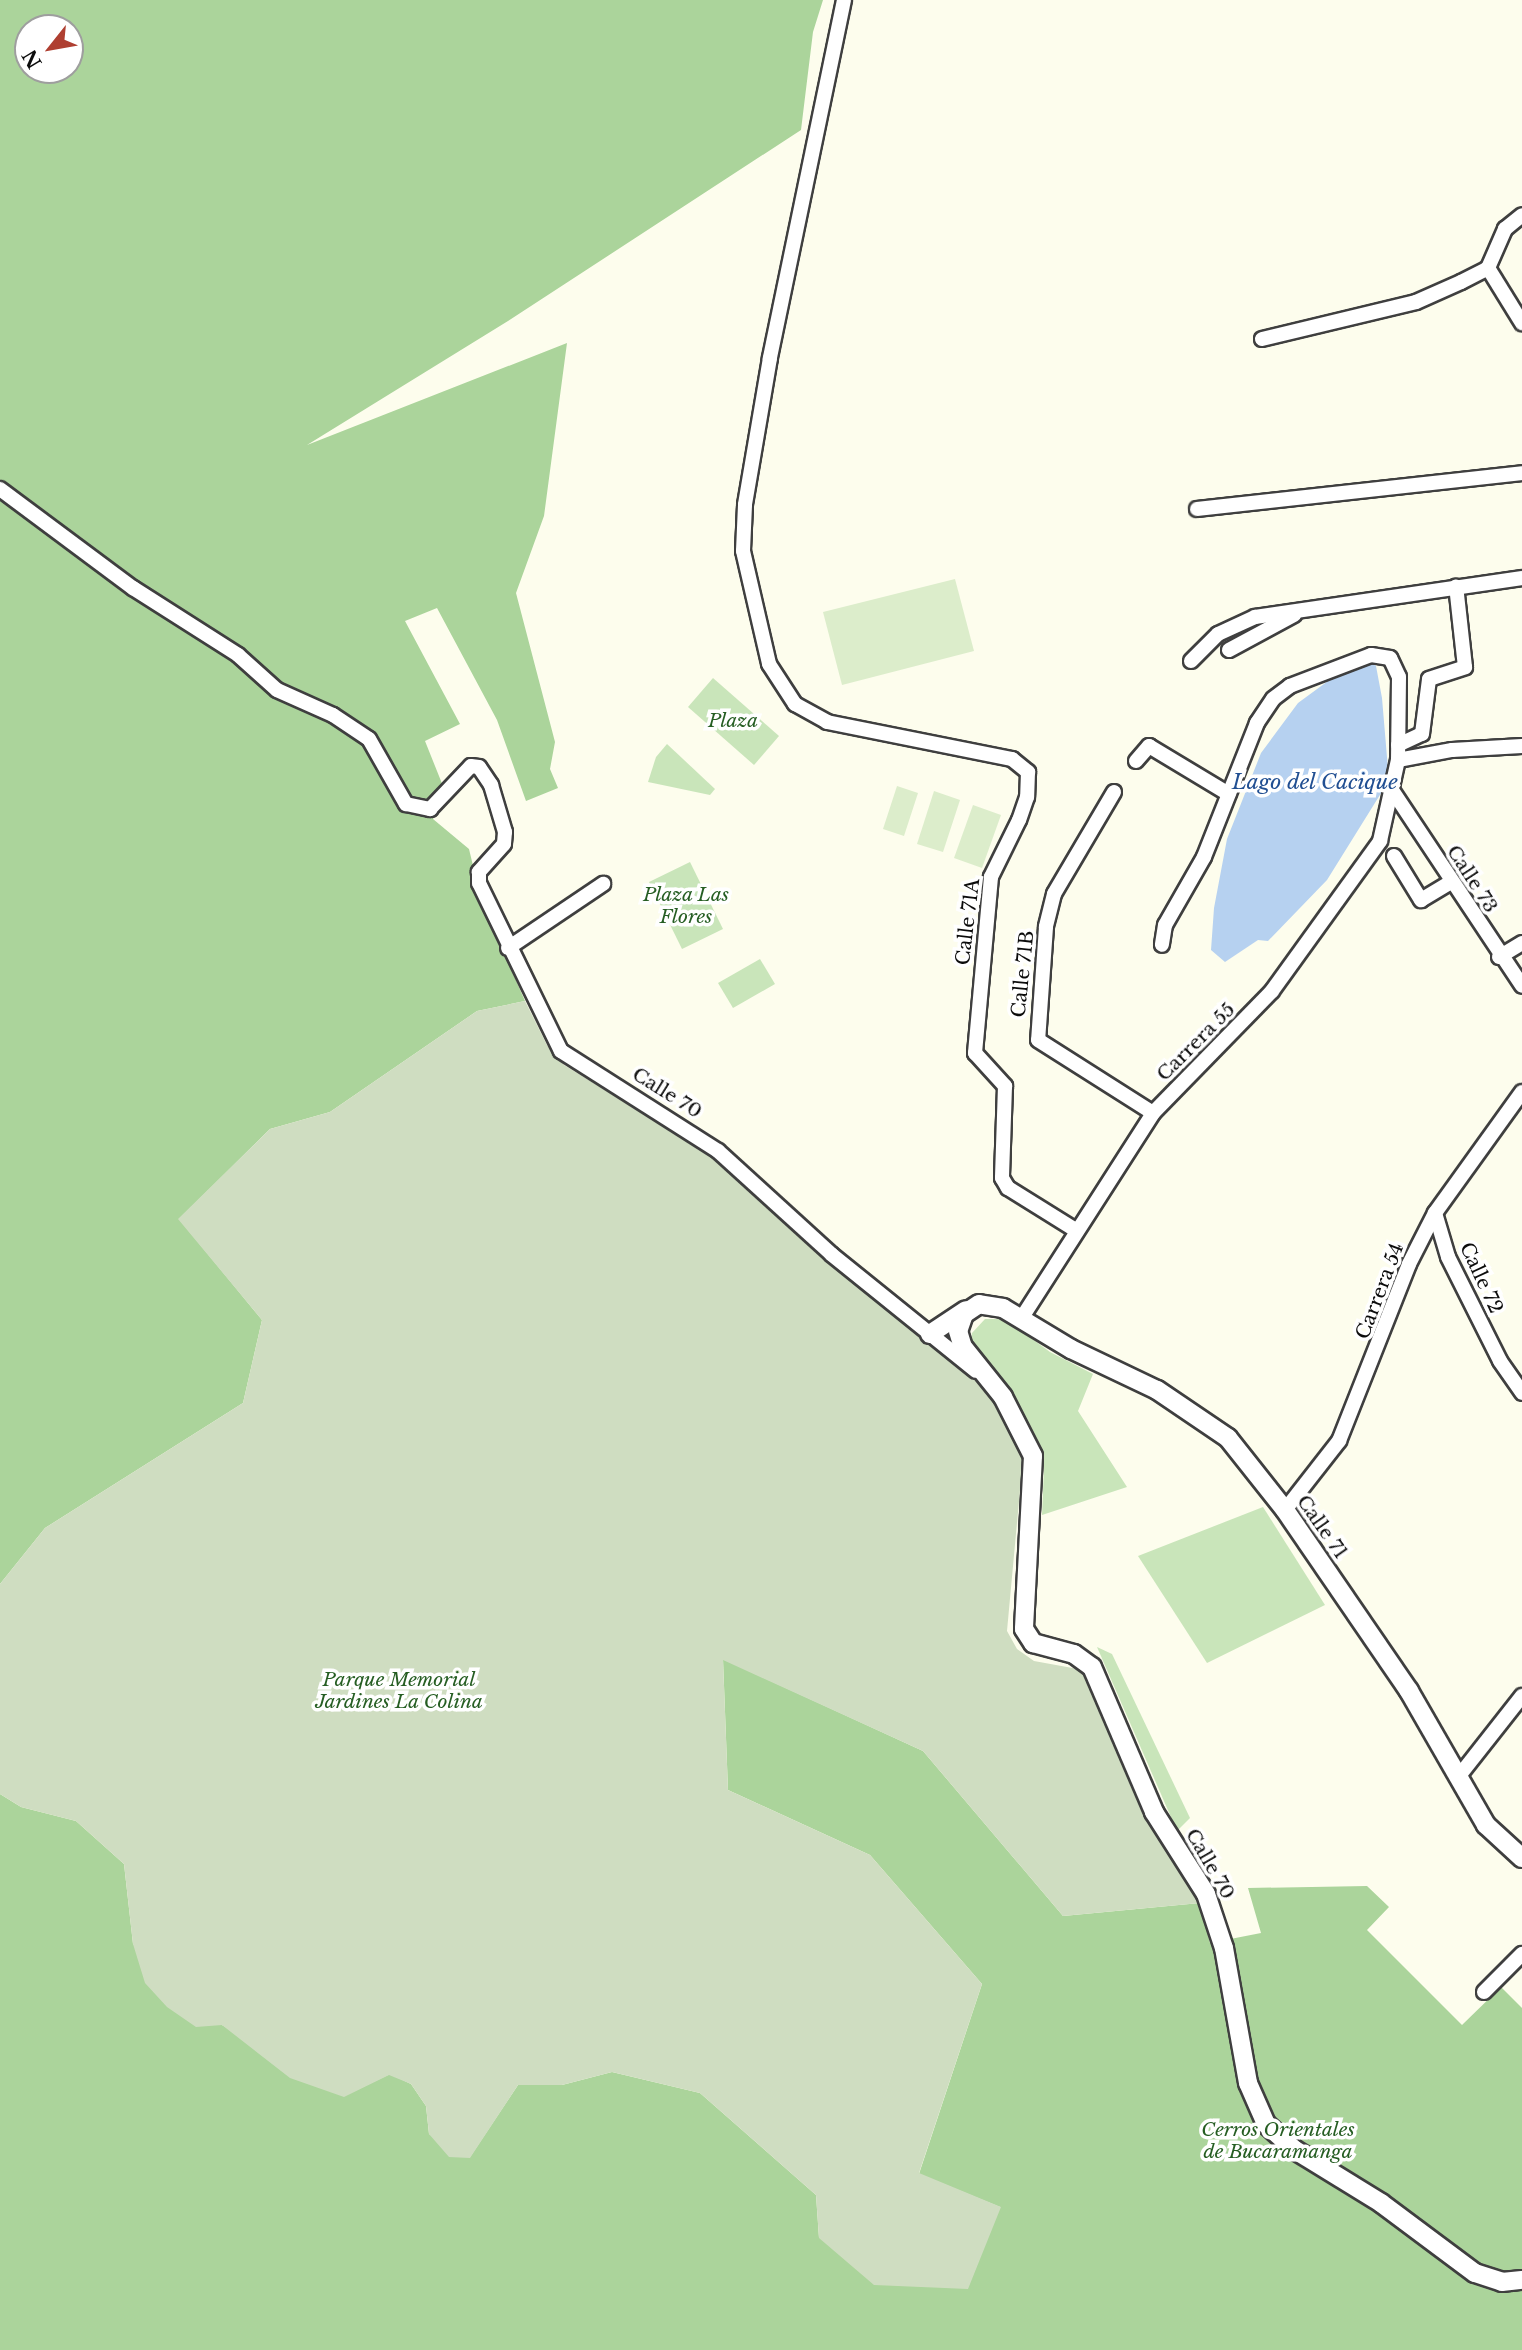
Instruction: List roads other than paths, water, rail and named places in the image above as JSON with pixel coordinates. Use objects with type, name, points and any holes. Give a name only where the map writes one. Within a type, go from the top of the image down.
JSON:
[{"type":"street","name":"Calle 71A","points":[[844,0],[770,358],[745,505],[743,551],[769,664],[796,704],[827,722],[1012,759],[1028,772],[1027,797],[992,877],[975,1053],[1005,1086],[1002,1178],[1007,1188],[1077,1231]]},
{"type":"street","points":[[1262,339],[1416,302],[1488,268],[1505,229],[1522,215]]},
{"type":"street","points":[[1488,268],[1522,323]]},
{"type":"street","points":[[1197,509],[1522,473]]},
{"type":"street","name":"Calle 70","points":[[0,489],[133,588],[239,655],[277,690],[333,715],[369,739],[400,796],[412,807],[424,810],[438,804],[475,765],[491,785],[504,824],[503,844],[478,877],[508,948],[561,1051],[718,1151],[831,1254],[994,1385]]},
{"type":"street","points":[[1191,660],[1234,624],[1456,586],[1522,578]]},
{"type":"street","points":[[1398,745],[1418,739],[1423,726],[1425,684],[1436,676],[1462,670],[1465,663],[1456,586]]},
{"type":"street","points":[[1229,650],[1301,611]]},
{"type":"street","name":"Carrera 55","points":[[1021,1319],[1153,1113],[1253,1013],[1304,952],[1380,841],[1392,790],[1398,745],[1397,667],[1390,658],[1371,655],[1290,686],[1273,699],[1257,723],[1229,794]]},
{"type":"street","points":[[1398,745],[1452,750],[1522,746]]},
{"type":"street","points":[[1136,761],[1149,746],[1229,794],[1204,857],[1165,925],[1162,945]]},
{"type":"street","name":"Calle 73","points":[[1392,790],[1499,957],[1522,986]]},
{"type":"street","name":"Calle 71B","points":[[1114,792],[1054,894],[1046,927],[1038,1040],[1153,1113]]},
{"type":"street","points":[[1394,856],[1421,900],[1451,882]]},
{"type":"street","points":[[508,948],[603,884]]},
{"type":"street","points":[[1499,957],[1522,943]]},
{"type":"street","name":"Carrera 54","points":[[1285,1510],[1339,1441],[1409,1264],[1435,1213],[1522,1092]]},
{"type":"street","name":"Calle 72","points":[[1435,1213],[1448,1257],[1500,1361],[1522,1393]]},
{"type":"street","points":[[930,1334],[979,1304],[1003,1308]]},
{"type":"street","points":[[969,1308],[958,1331],[969,1356]]},
{"type":"street","points":[[969,1356],[966,1326],[984,1310],[1003,1308]]},
{"type":"street","name":"Calle 71","points":[[1003,1308],[1071,1349],[1157,1390],[1211,1424],[1243,1454],[1285,1510],[1409,1691],[1486,1825],[1522,1858]]},
{"type":"street","name":"Calle 70","points":[[969,1356],[994,1385],[1027,1437],[1035,1467],[1024,1629],[1034,1643],[1074,1654],[1092,1667],[1154,1812],[1213,1908],[1248,2083],[1266,2124],[1295,2150],[1381,2203],[1475,2273],[1502,2282],[1522,2280]]},
{"type":"street","points":[[1459,1776],[1522,1696]]},
{"type":"street","points":[[1484,1992],[1522,1954]]},
{"type":"water","name":"Lago del Cacique","points":[[1370,662],[1376,666],[1382,698],[1388,769],[1383,790],[1327,880],[1268,941],[1258,940],[1225,962],[1211,950],[1214,908],[1227,839],[1261,753],[1298,703],[1328,681]]},
{"type":"park label","name":"Plaza","points":[[733,721]]},
{"type":"park label","name":"Plaza Las Flores","points":[[686,906]]},
{"type":"park label","name":"Parque Memorial Jardines La Colina","points":[[399,1691]]},
{"type":"park label","name":"Cerros Orientales de Bucaramanga","points":[[1278,2141]]}]
